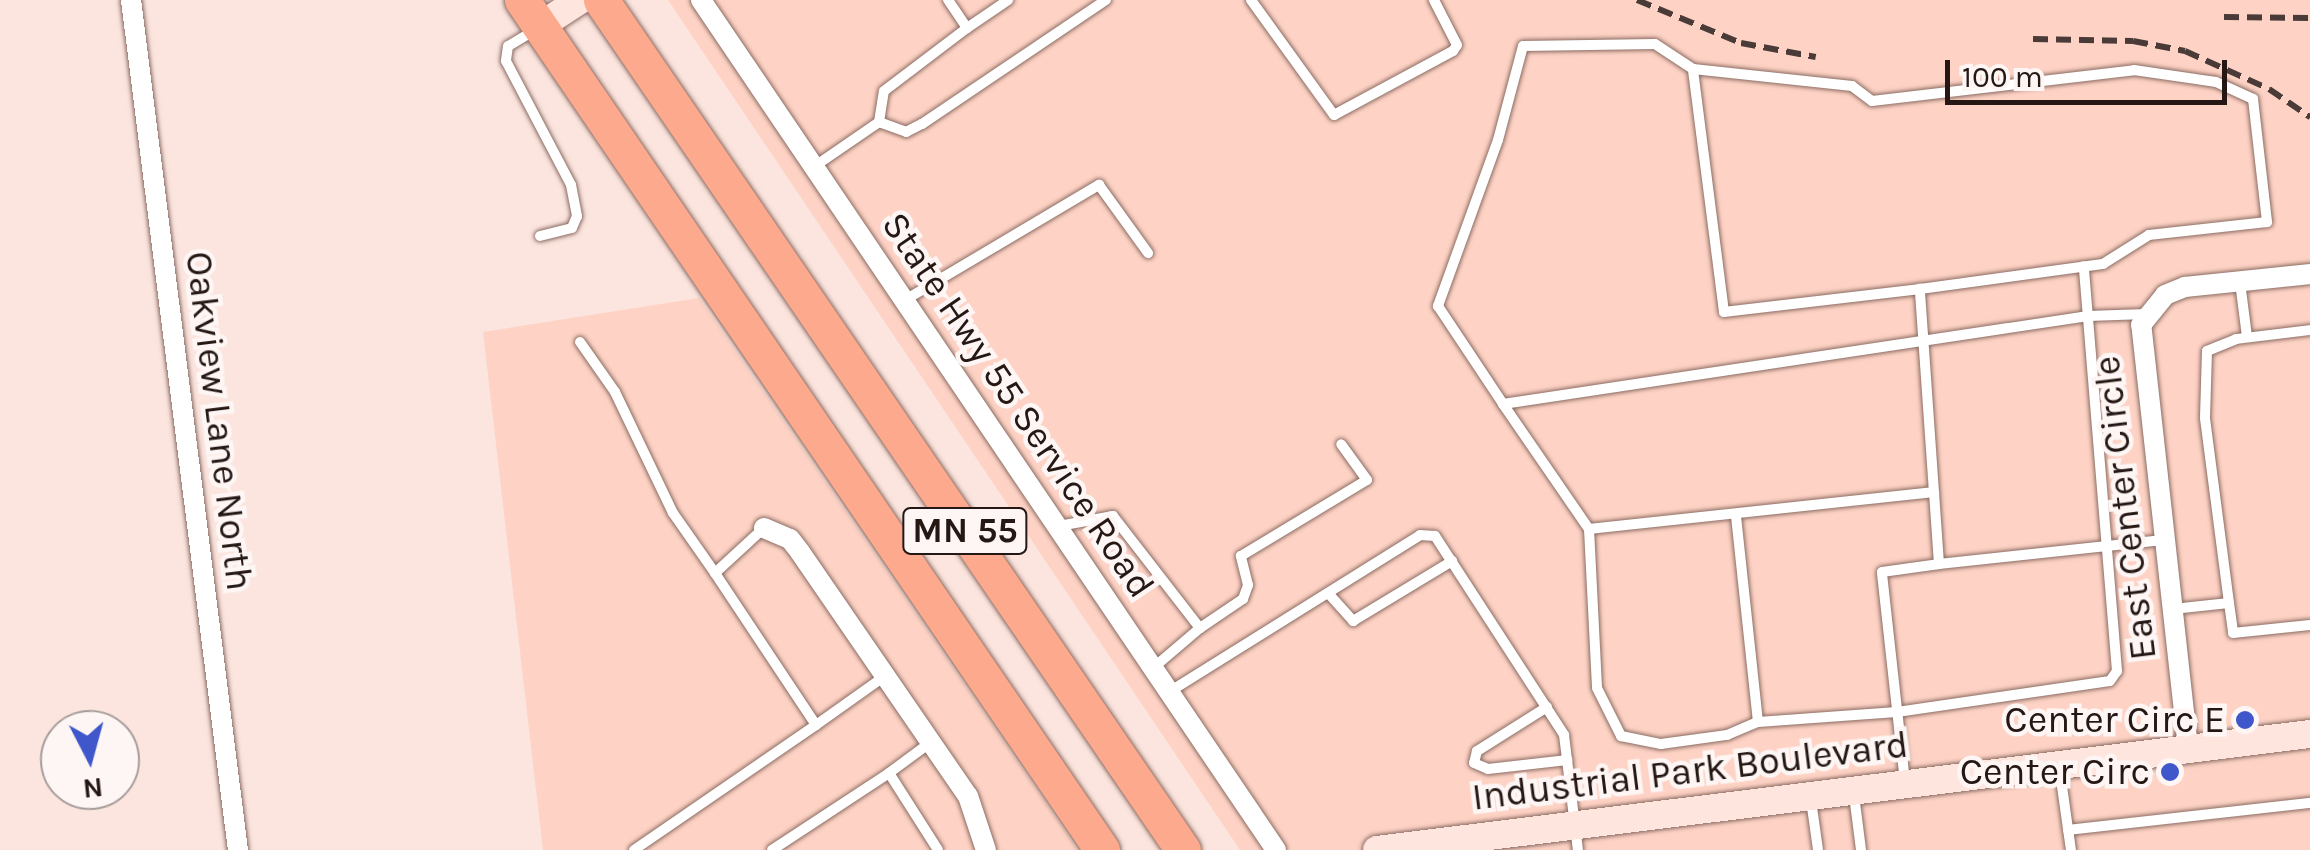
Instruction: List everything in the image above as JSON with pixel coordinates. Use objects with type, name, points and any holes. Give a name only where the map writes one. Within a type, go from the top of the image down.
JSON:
[{"type":"highway","name":"MN 55","points":[[601,0],[1183,850]]},
{"type":"highway","name":"MN 55","points":[[531,13],[1102,850]]},
{"type":"street","name":"Oakview Lane North","points":[[131,0],[238,850]]},
{"type":"street","points":[[531,13],[580,0]]},
{"type":"street","name":"State Hwy 55 Service Road","points":[[702,0],[1276,850]]},
{"type":"street","name":"East Center Circle","points":[[2188,748],[2140,344],[2148,314],[2165,294],[2185,288],[2310,274]]},
{"type":"street","points":[[764,528],[790,539],[885,676],[975,811],[986,850]]},
{"type":"street","name":"Industrial Park Boulevard","points":[[1378,850],[1576,837],[1810,794],[2310,734]]},
{"type":"lane","points":[[948,0],[966,28]]},
{"type":"lane","points":[[815,166],[879,122],[884,91],[1008,0]]},
{"type":"lane","points":[[879,122],[906,132],[922,124],[1106,0]]},
{"type":"lane","points":[[1250,0],[1334,115],[1453,51],[1457,45],[1434,0]]},
{"type":"lane","points":[[531,13],[508,46],[506,61],[571,185],[578,216],[572,228],[540,236]]},
{"type":"lane","points":[[1692,68],[1724,312],[1920,289],[2084,266],[2102,264],[2149,236],[2267,222],[2254,99],[2216,82],[2134,70],[1872,101],[1852,86],[1692,68],[1655,44],[1523,46],[1498,140],[1438,306],[1589,529],[1597,688],[1622,736],[1661,744],[1727,735],[1758,722],[1897,712],[2110,681],[2117,671],[2084,266]]},
{"type":"lane","points":[[905,300],[1099,185],[1148,252]]},
{"type":"lane","points":[[2240,282],[2247,338]]},
{"type":"lane","points":[[1920,289],[1939,564]]},
{"type":"lane","points":[[1503,404],[2088,316],[2148,314]]},
{"type":"lane","points":[[2310,330],[2214,343],[2204,364],[2233,633],[2310,625]]},
{"type":"lane","points":[[580,342],[615,392],[673,513],[816,726]]},
{"type":"lane","points":[[1153,668],[1200,628],[1243,600],[1248,585],[1241,556],[1367,480],[1341,444]]},
{"type":"lane","points":[[1589,529],[1934,492]]},
{"type":"lane","points":[[1736,515],[1758,722]]},
{"type":"lane","points":[[1058,526],[1113,516],[1200,628]]},
{"type":"lane","points":[[715,573],[764,528]]},
{"type":"lane","points":[[1169,692],[1420,536],[1435,536],[1564,735],[1576,837]]},
{"type":"lane","points":[[1905,783],[1882,572],[2107,542],[2164,540]]},
{"type":"lane","points":[[1328,593],[1353,621],[1452,561]]},
{"type":"lane","points":[[2172,609],[2229,603]]},
{"type":"lane","points":[[634,850],[885,676]]},
{"type":"lane","points":[[1547,707],[1477,750],[1474,762],[1488,769],[1567,760]]},
{"type":"lane","points":[[772,850],[930,742]]},
{"type":"lane","points":[[2058,764],[2071,850]]},
{"type":"lane","points":[[888,773],[938,850]]},
{"type":"lane","points":[[1853,789],[1861,850]]},
{"type":"lane","points":[[1810,794],[1818,850]]},
{"type":"lane","points":[[2068,830],[2310,802]]},
{"type":"shaded area","points":[[668,0],[2310,0],[2310,850],[1240,850]]},
{"type":"shaded area","points":[[699,298],[1078,850],[543,850],[483,332]]},
{"type":"railway","points":[[1637,0],[1741,43],[1816,57]]},
{"type":"railway","points":[[2224,17],[2310,18]]},
{"type":"railway","points":[[2033,39],[2133,41],[2185,51],[2269,89],[2310,117]]},
{"type":"place","name":"Center Circ E","points":[[2245,720]]},
{"type":"place","name":"Center Circ","points":[[2170,772]]}]
